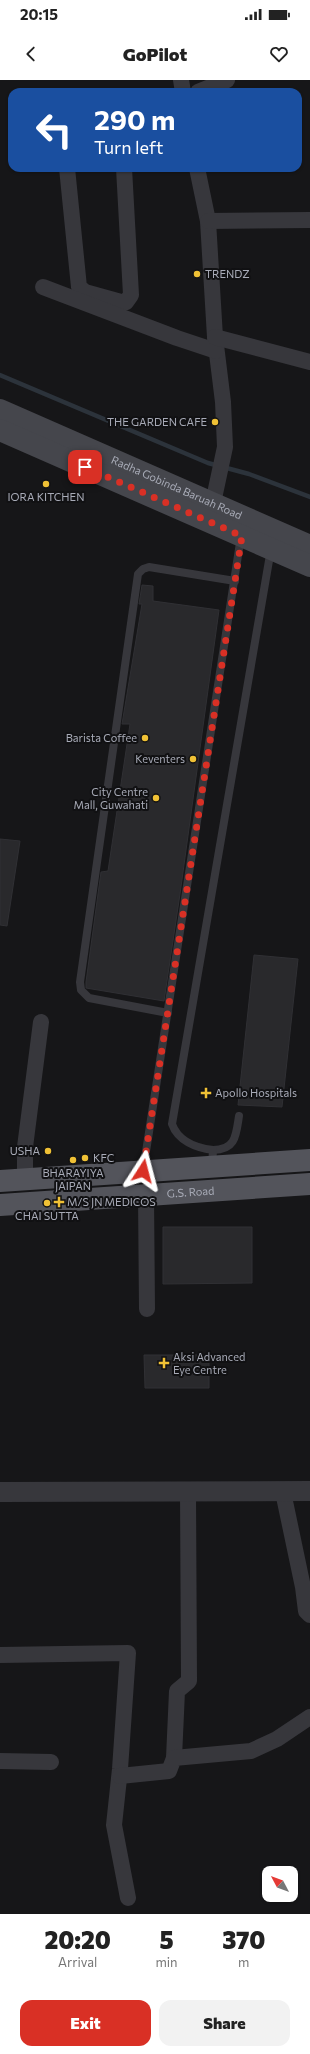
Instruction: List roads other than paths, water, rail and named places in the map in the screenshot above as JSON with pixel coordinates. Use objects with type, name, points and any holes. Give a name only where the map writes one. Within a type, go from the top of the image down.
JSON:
[{"type":"main road","name":"Radha Gobinda Baruah Road","points":[[0,410],[310,546]]},
{"type":"main road","name":"Radha Gobinda Baruah Road","points":[[0,430],[310,566]]},
{"type":"main road","points":[[0,1181],[143,1171],[204,1158],[310,1160]]},
{"type":"main road","name":"G.S. Road","points":[[0,1205],[310,1184]]},
{"type":"street","points":[[208,88],[227,80]]},
{"type":"street","points":[[67,172],[79,287],[85,292],[126,302],[131,295],[124,172]]},
{"type":"street","points":[[198,172],[208,221],[216,344],[223,402],[226,447],[213,503]]},
{"type":"street","points":[[208,221],[310,220]]},
{"type":"street","points":[[43,287],[177,338],[310,362]]},
{"type":"street","points":[[25,1179],[24,1147],[41,1022]]},
{"type":"street","points":[[146,1196],[147,1309]]},
{"type":"street","points":[[0,1492],[310,1492]]},
{"type":"street","points":[[120,1776],[169,1771],[174,1758],[177,1691],[189,1681],[188,1492]]},
{"type":"street","points":[[283,1492],[303,1588],[306,1612],[310,1615]]},
{"type":"street","points":[[0,1655],[128,1653],[120,1776],[114,1825],[128,1898]]},
{"type":"street","points":[[174,1758],[251,1752],[277,1739],[310,1717]]},
{"type":"street","points":[[0,1761],[51,1762]]},
{"type":"lane","points":[[143,1171],[242,536]]},
{"type":"lane","points":[[239,1116],[236,1136],[229,1146],[204,1158],[175,1132],[172,1124],[271,548]]},
{"type":"lane","points":[[168,1012],[89,998],[81,990],[80,982],[138,574],[143,569],[149,567],[235,581]]},
{"type":"waterway","points":[[0,375],[208,463],[249,474],[310,497]]},
{"type":"place","name":"TRENDZ","points":[[197,274]]},
{"type":"place","name":"THE GARDEN CAFE","points":[[215,422]]},
{"type":"place","name":"IORA KITCHEN","points":[[46,484]]},
{"type":"place","name":"Barista Coffee","points":[[145,738]]},
{"type":"place","name":"Keventers","points":[[193,759]]},
{"type":"place","name":"City Centre Mall, Guwahati","points":[[156,798]]},
{"type":"place","name":"Apollo Hospitals","points":[[206,1093]]},
{"type":"place","name":"USHA","points":[[48,1151]]},
{"type":"place","name":"KFC","points":[[85,1158]]},
{"type":"place","name":"BHARAYIYA JAIPAN","points":[[73,1160]]},
{"type":"place","name":"M/S JN MEDICOS","points":[[59,1202]]},
{"type":"place","name":"CHAI SUTTA","points":[[47,1203]]},
{"type":"place","name":"Aksi Advanced Eye Centre","points":[[164,1363]]}]
